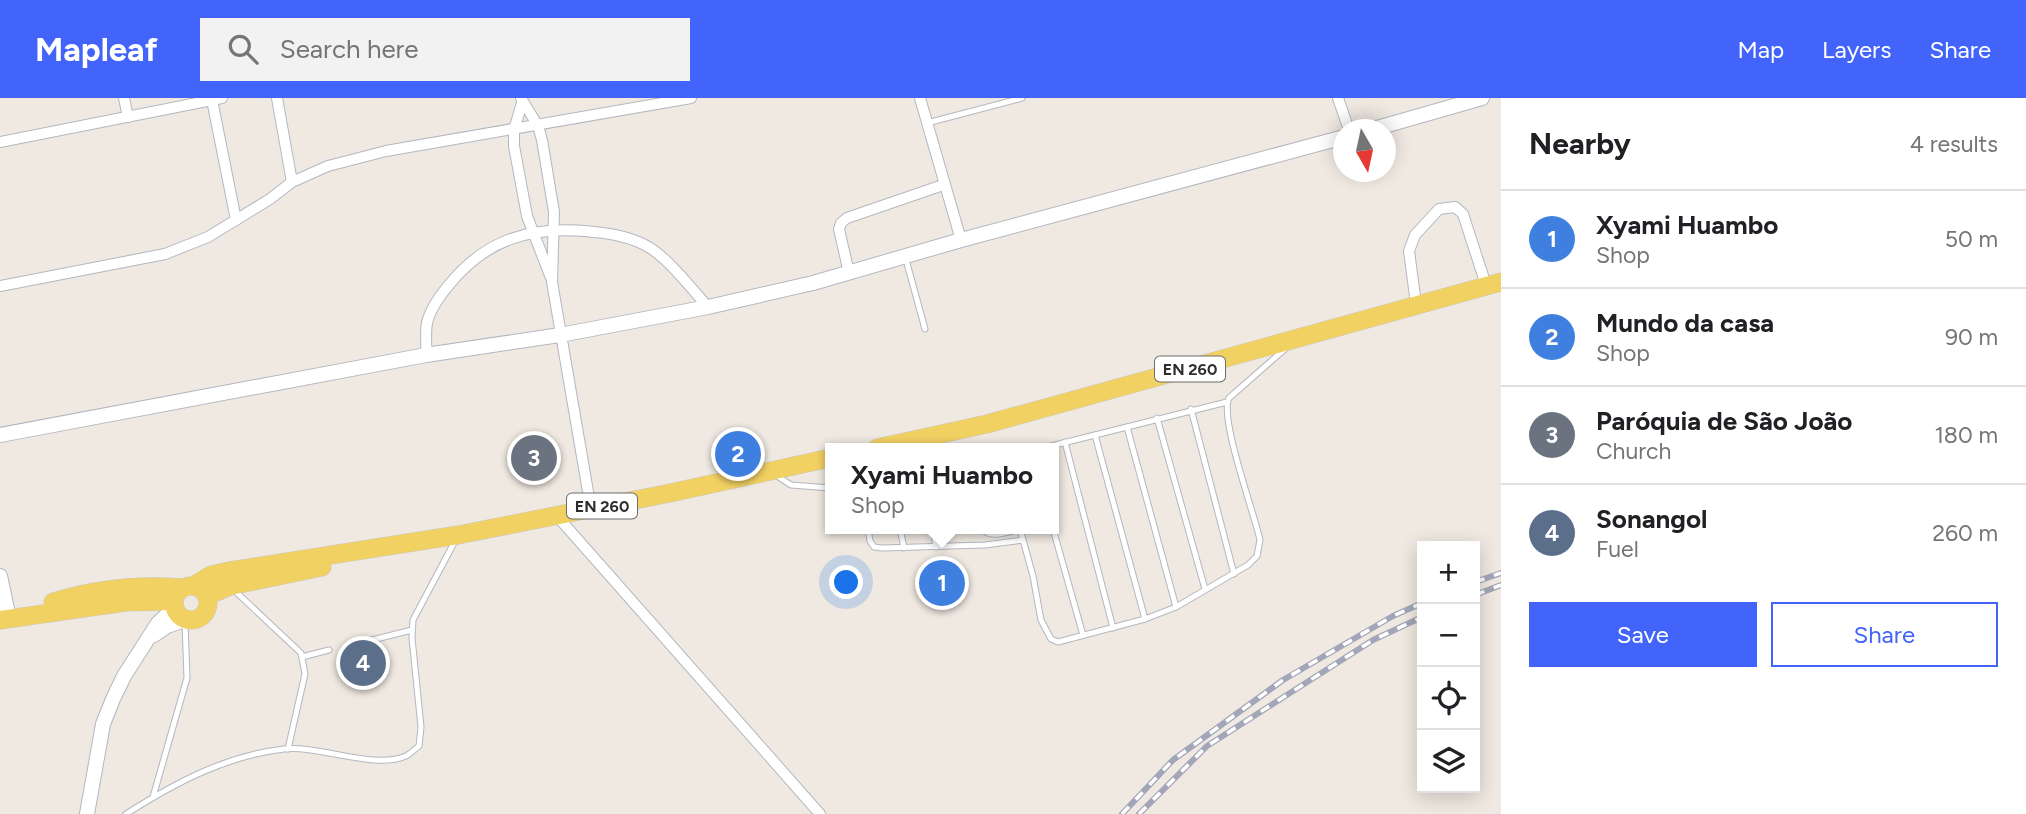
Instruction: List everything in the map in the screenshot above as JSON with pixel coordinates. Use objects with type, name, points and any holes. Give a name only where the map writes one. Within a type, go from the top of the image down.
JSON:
[{"type":"main road","name":"EN 260","points":[[900,443],[1000,421],[1494,284]]},
{"type":"main road","name":"EN 260","points":[[186,600],[211,575],[229,571],[458,535],[825,459]]},
{"type":"main road","name":"EN 260","points":[[11,618],[126,602],[186,600],[230,586],[323,567],[373,547]]},
{"type":"street","points":[[124,98],[128,117]]},
{"type":"street","points":[[276,98],[292,182]]},
{"type":"street","points":[[0,286],[165,254],[208,237],[270,199],[292,182],[328,166],[386,151],[691,98]]},
{"type":"street","points":[[920,98],[961,240]]},
{"type":"street","points":[[1338,98],[1345,119]]},
{"type":"street","points":[[1396,123],[1482,98]]},
{"type":"street","points":[[0,142],[217,99],[236,220]]},
{"type":"street","points":[[522,100],[538,126],[554,212],[552,282],[590,509]]},
{"type":"street","points":[[522,100],[514,130],[518,169],[527,216],[552,282]]},
{"type":"street","points":[[0,435],[426,355],[560,335],[708,307],[849,273],[1333,140]]},
{"type":"street","points":[[849,273],[839,229],[841,223],[847,218],[943,185]]},
{"type":"street","points":[[1416,304],[1409,251],[1415,235],[1439,209],[1455,207],[1462,214],[1494,284]]},
{"type":"street","points":[[426,355],[427,324],[436,300],[459,272],[484,251],[509,239],[554,229],[616,234],[645,245],[679,273],[708,307]]},
{"type":"street","points":[[557,516],[820,814]]},
{"type":"street","points":[[0,576],[11,618]]},
{"type":"street","points":[[87,814],[103,724],[124,676],[158,623],[186,600]]},
{"type":"lane","points":[[927,124],[1022,98]]},
{"type":"lane","points":[[905,256],[925,329]]},
{"type":"lane","points":[[1059,444],[1227,402],[1300,336]]},
{"type":"lane","points":[[1021,534],[1041,620],[1051,639],[1066,641],[1145,619],[1176,607],[1234,574],[1257,556],[1260,548],[1229,428],[1225,406],[1227,402]]},
{"type":"lane","points":[[1191,410],[1234,574]]},
{"type":"lane","points":[[1157,418],[1205,589]]},
{"type":"lane","points":[[1127,427],[1176,607]]},
{"type":"lane","points":[[1095,435],[1145,619]]},
{"type":"lane","points":[[1065,442],[1113,628]]},
{"type":"lane","points":[[768,471],[791,485],[825,488]]},
{"type":"lane","points":[[869,534],[874,547],[985,545],[1023,540]]},
{"type":"lane","points":[[901,534],[904,548]]},
{"type":"lane","points":[[934,534],[936,547]]},
{"type":"lane","points":[[1054,534],[1083,635]]},
{"type":"lane","points":[[126,814],[218,764],[253,754],[288,749],[386,759],[406,756],[419,746],[421,727],[413,620],[458,535]]},
{"type":"lane","points":[[230,586],[301,653],[305,674],[288,749]]},
{"type":"lane","points":[[153,797],[187,678],[186,600]]},
{"type":"lane","points":[[352,645],[412,630]]},
{"type":"lane","points":[[302,657],[329,650]]},
{"type":"railway","points":[[1480,580],[1501,573]]},
{"type":"railway","points":[[1480,593],[1501,585]]},
{"type":"railway","points":[[1122,814],[1173,760],[1283,680],[1393,616],[1420,604]]},
{"type":"railway","points":[[1139,814],[1207,746],[1373,640],[1417,619]]},
{"type":"place","name":"Mundo da casa","points":[[738,454]]},
{"type":"place","name":"Paróquia de São João","points":[[534,458]]},
{"type":"place","name":"Xyami Huambo","points":[[942,583]]},
{"type":"place","name":"Sonangol","points":[[363,663]]}]
